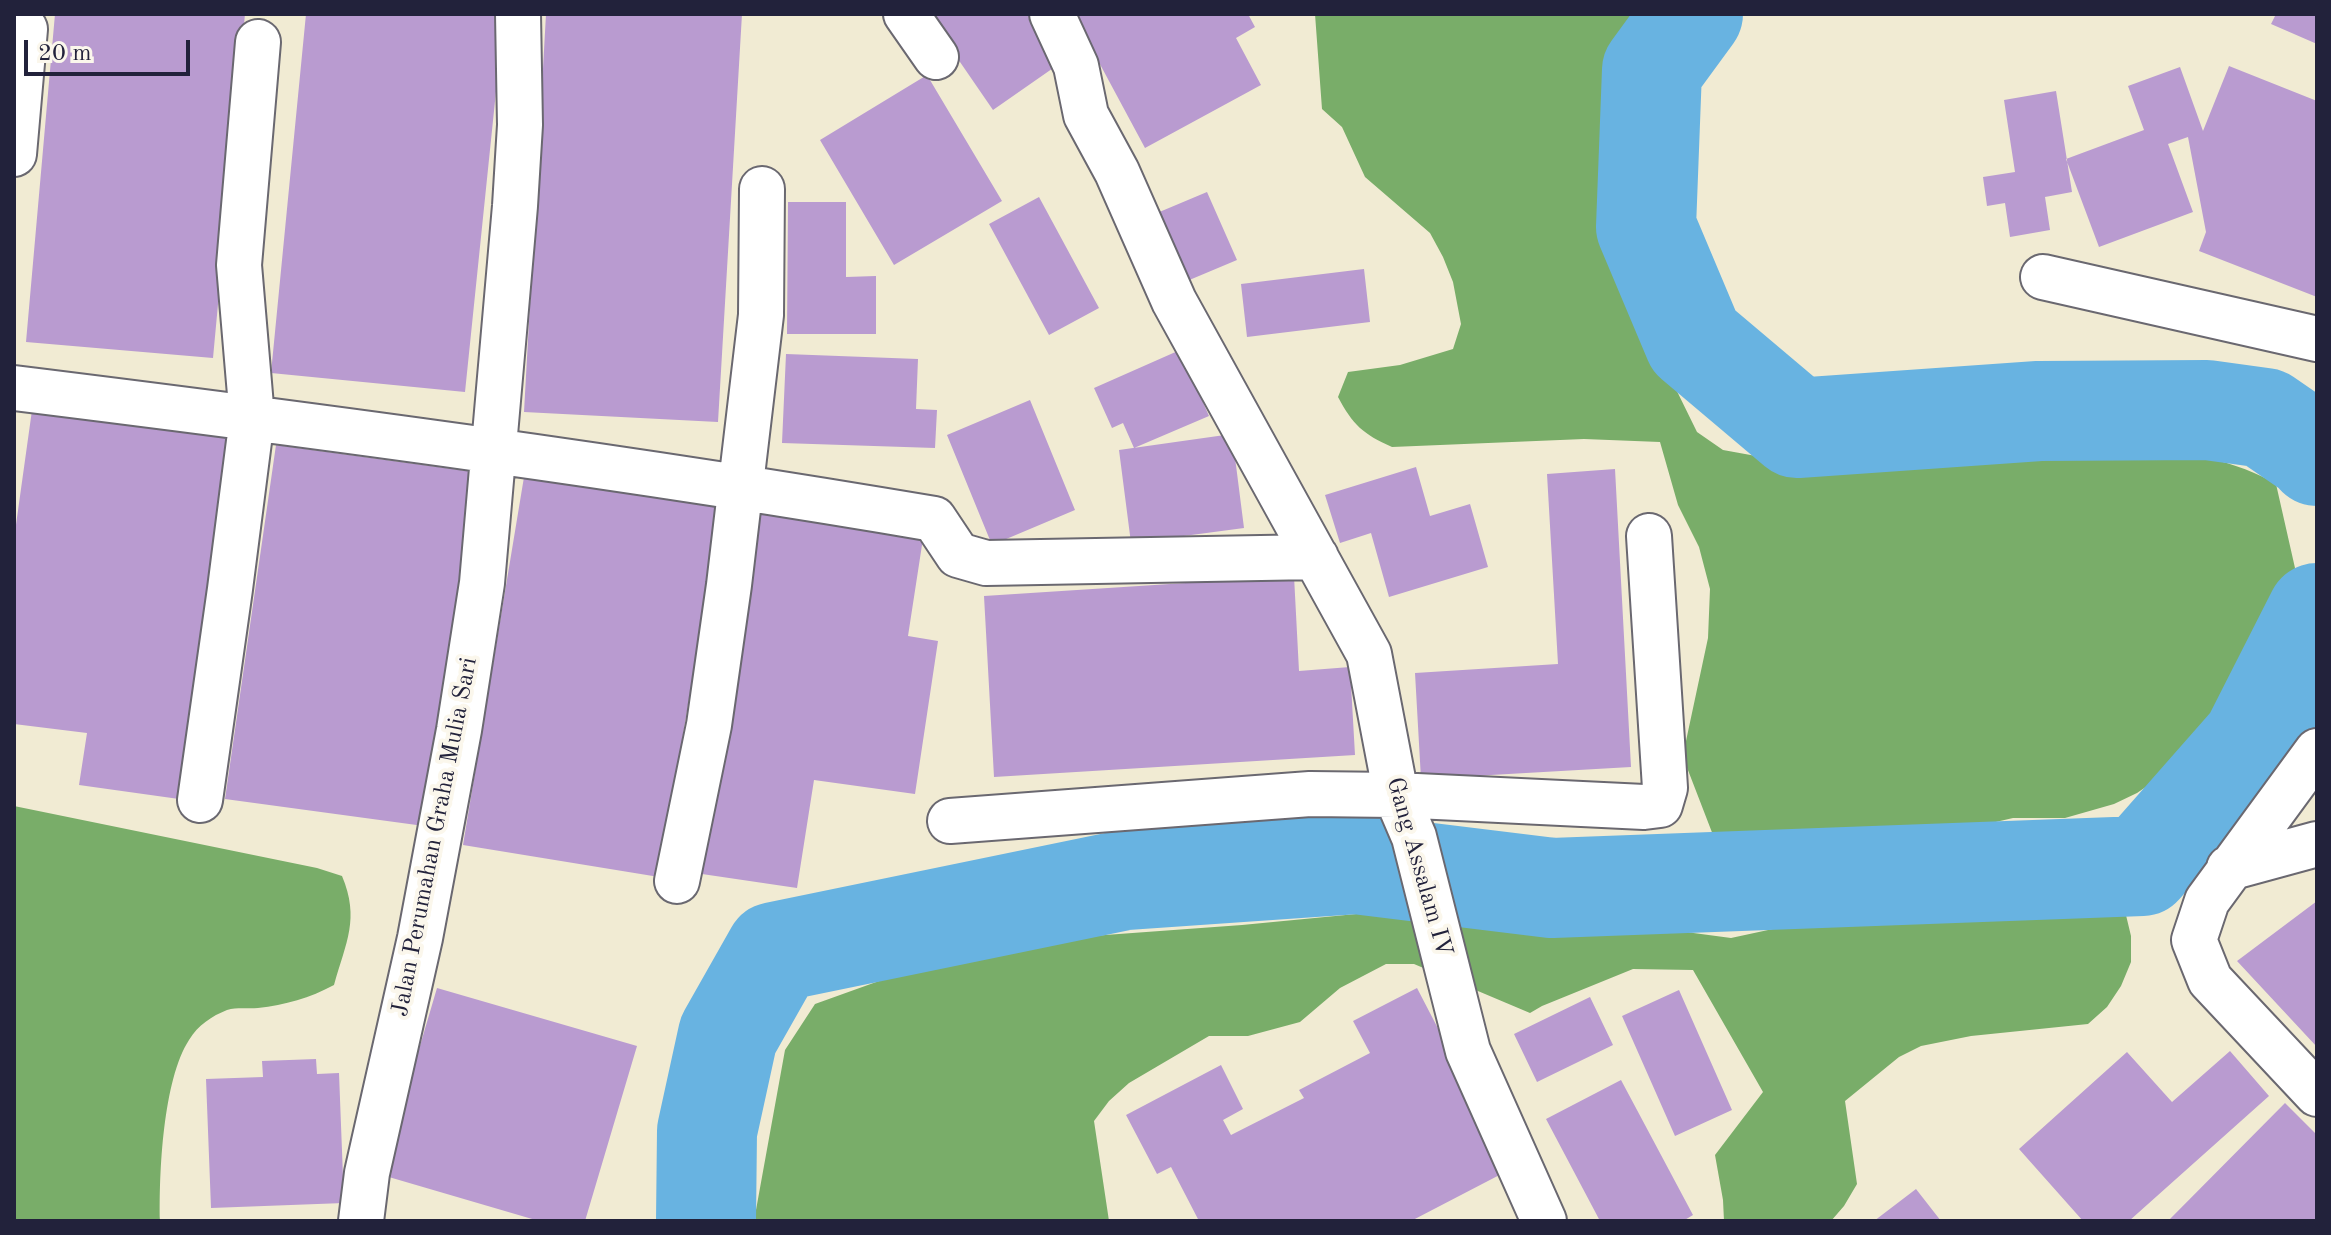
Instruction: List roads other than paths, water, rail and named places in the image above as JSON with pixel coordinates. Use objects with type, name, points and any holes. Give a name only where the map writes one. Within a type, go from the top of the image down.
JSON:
[{"type":"street","name":"Jalan Perumahan Graha Mulia Sari","points":[[361,1221],[367,1173],[420,938],[459,730],[482,583],[520,125],[518,14]]},
{"type":"street","points":[[906,14],[936,57]]},
{"type":"street","name":"Gang Assalam IV","points":[[1052,14],[1076,66],[1086,115],[1117,172],[1174,301],[1369,654],[1396,795],[1414,837],[1468,1051],[1529,1216]]},
{"type":"street","points":[[14,154],[25,29]]},
{"type":"street","points":[[200,800],[252,418],[239,265],[258,42]]},
{"type":"street","points":[[677,881],[709,725],[741,486],[761,315],[762,189]]},
{"type":"street","points":[[2043,277],[2317,339]]},
{"type":"street","points":[[14,388],[741,486],[934,519],[958,555],[986,563],[1316,557]]},
{"type":"street","points":[[950,821],[1310,794],[1644,807],[1660,805],[1665,788],[1649,536]]},
{"type":"street","points":[[2317,751],[2207,901],[2194,940],[2210,980],[2317,1094]]},
{"type":"street","points":[[2229,868],[2317,844]]},
{"type":"waterway","points":[[1693,14],[1652,70],[1646,227],[1694,341],[1797,428],[2039,411],[2207,410],[2265,418],[2317,456]]},
{"type":"waterway","points":[[706,1221],[707,1131],[728,1035],[775,952],[1125,880],[1356,864],[1552,888],[2142,866],[2252,741],[2317,613]]}]
